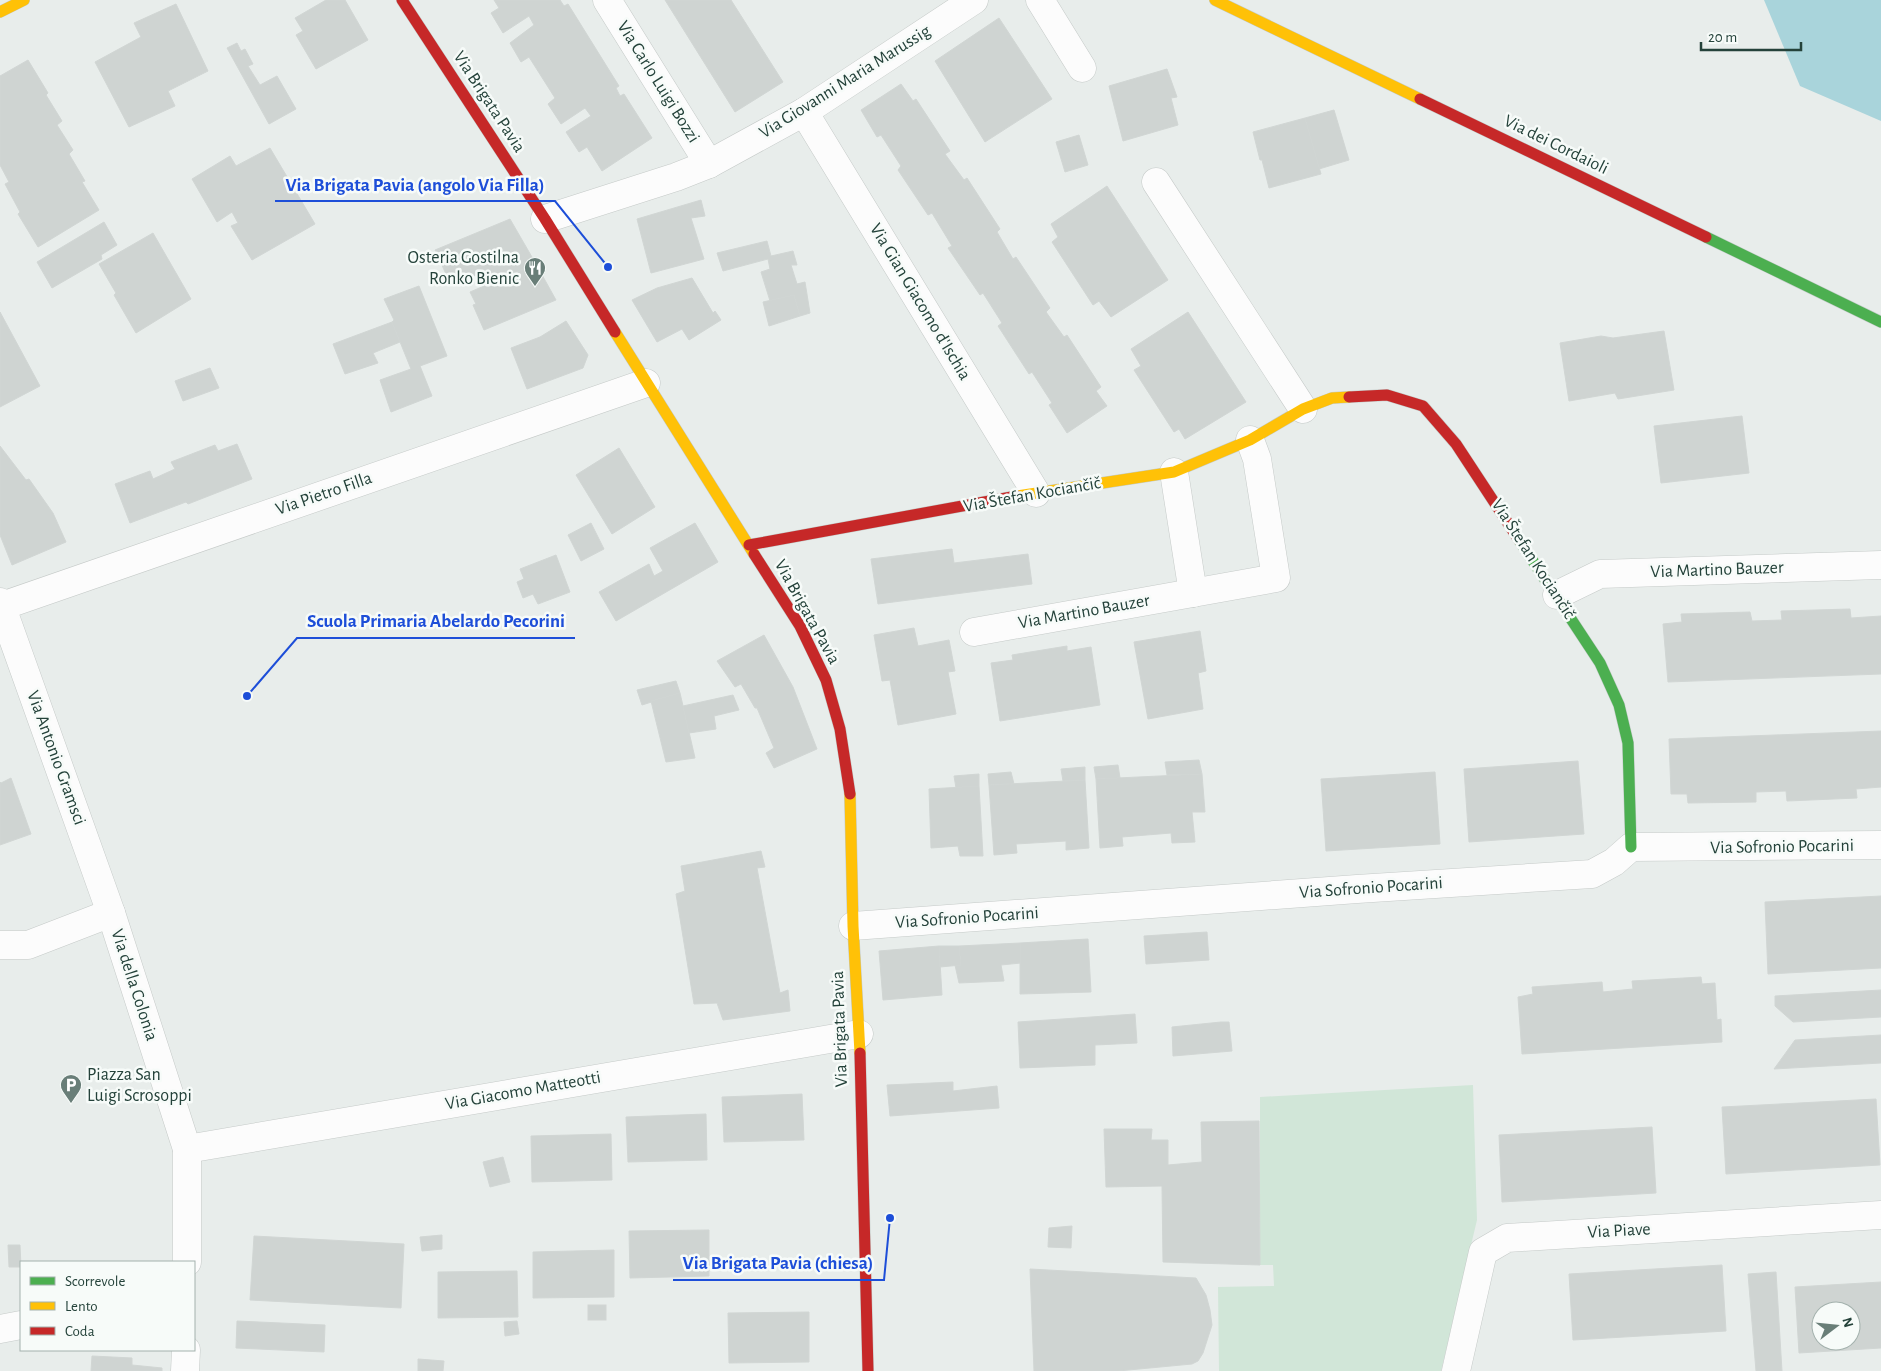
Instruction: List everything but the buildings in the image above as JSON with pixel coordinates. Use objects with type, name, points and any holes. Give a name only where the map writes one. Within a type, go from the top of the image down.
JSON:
[{"type":"street","points":[[0,12],[24,0]]},
{"type":"street","name":"Via Brigata Pavia","points":[[402,0],[545,219],[800,626],[826,680],[840,730],[850,788],[868,1371]]},
{"type":"street","name":"Via Carlo Luigi Bozzi","points":[[607,0],[709,164]]},
{"type":"street","name":"Via Giovanni Maria Marussig","points":[[545,219],[676,177],[709,164],[804,112],[974,0]]},
{"type":"street","points":[[1040,0],[1082,68]]},
{"type":"street","name":"Via dei Cordaioli","points":[[1215,0],[1881,322]]},
{"type":"street","name":"Via Gian Giacomo d'Ischia","points":[[804,112],[1036,493]]},
{"type":"street","points":[[1156,182],[1303,409]]},
{"type":"street","name":"Via Pietro Filla","points":[[1,604],[646,383]]},
{"type":"street","name":"Via Štefan Kociančič","points":[[749,545],[1036,493],[1174,472],[1250,440],[1303,409],[1332,398],[1387,395],[1423,406],[1456,444],[1557,595],[1600,664],[1618,705],[1628,743],[1631,847]]},
{"type":"street","name":"Via Martino Bauzer","points":[[974,632],[1276,578],[1257,458],[1250,440]]},
{"type":"street","points":[[1174,472],[1193,593]]},
{"type":"street","name":"Via Martino Bauzer","points":[[1557,595],[1600,574],[1881,565]]},
{"type":"street","name":"Via Antonio Gramsci","points":[[1,604],[111,913]]},
{"type":"street","name":"Via Sofronio Pocarini","points":[[853,926],[1337,890],[1592,874],[1614,862],[1631,847],[1881,846]]},
{"type":"street","points":[[0,945],[28,945],[111,913]]},
{"type":"street","name":"Via della Colonia","points":[[111,913],[187,1149],[187,1261]]},
{"type":"street","name":"Via Giacomo Matteotti","points":[[187,1149],[859,1034]]},
{"type":"street","name":"Via Piave","points":[[1456,1371],[1483,1252],[1507,1238],[1881,1215]]},
{"type":"street","points":[[185,1371],[186,1351]]},
{"type":"green space","points":[[1473,1085],[1477,1220],[1441,1371],[1219,1371],[1218,1287],[1274,1286],[1273,1265],[1260,1265],[1260,1097]]},
{"type":"water","points":[[1764,0],[1881,0],[1881,121],[1800,86]]},
{"type":"traffic: fast","points":[[1706,237],[1881,322]]},
{"type":"traffic: fast","points":[[1519,540],[1600,663],[1619,705],[1628,743],[1631,847]]},
{"type":"traffic: slow","points":[[0,12],[24,0]]},
{"type":"traffic: slow","points":[[1215,0],[1420,99]]},
{"type":"traffic: slow","points":[[615,332],[754,554]]},
{"type":"traffic: slow","points":[[1017,496],[1174,472],[1250,440],[1303,409],[1332,398],[1349,397]]},
{"type":"traffic: slow","points":[[850,794],[853,926],[860,1053]]},
{"type":"traffic: jam","points":[[402,0],[545,219],[615,332]]},
{"type":"traffic: jam","points":[[1420,99],[1706,237]]},
{"type":"traffic: jam","points":[[1349,397],[1387,395],[1423,406],[1456,444],[1519,540]]},
{"type":"traffic: jam","points":[[749,545],[1017,496]]},
{"type":"traffic: jam","points":[[754,554],[800,626],[826,680],[840,729],[850,794]]},
{"type":"traffic: jam","points":[[860,1053],[868,1371]]},
{"type":"place","name":"Via Brigata Pavia (angolo Via Filla)","points":[[608,267]]},
{"type":"place","name":"Osteria Gostilna Ronko Bienic","points":[[535,287]]},
{"type":"place","name":"Scuola Primaria Abelardo Pecorini","points":[[247,696]]},
{"type":"place","name":"Piazza San Luigi Scrosoppi","points":[[71,1104]]},
{"type":"place","name":"Via Brigata Pavia (chiesa)","points":[[890,1218]]}]
